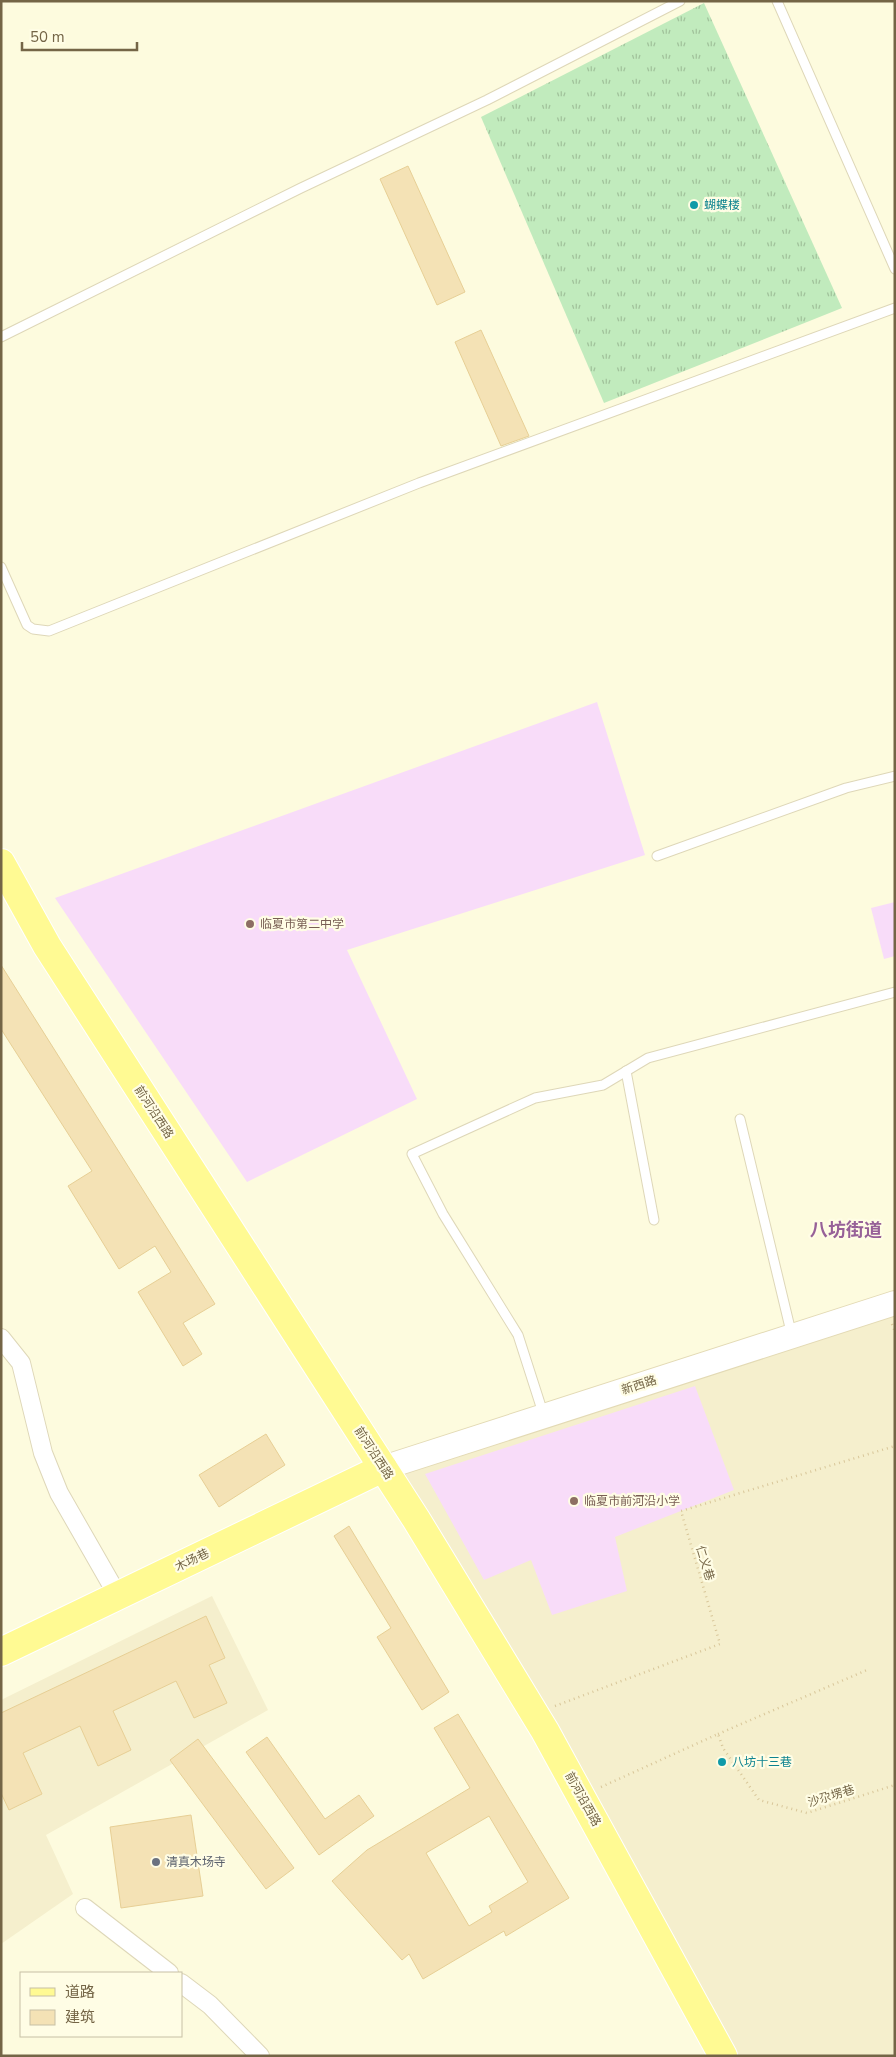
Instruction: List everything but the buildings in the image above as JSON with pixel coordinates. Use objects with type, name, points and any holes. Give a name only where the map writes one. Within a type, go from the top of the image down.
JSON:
[{"type":"main road","name":"前河沿西路","points":[[1,863],[47,946],[383,1468],[535,1714],[723,2056]]},
{"type":"main road","name":"新西路","points":[[383,1468],[895,1303]]},
{"type":"main road","name":"木场巷","points":[[1,1652],[383,1468]]},
{"type":"street","points":[[1,1338],[21,1363],[43,1453],[59,1493],[118,1596]]},
{"type":"street","points":[[85,1908],[168,1972]]},
{"type":"street","points":[[182,1983],[210,2005],[260,2056]]},
{"type":"lane","points":[[1,337],[300,188],[487,100],[680,1]]},
{"type":"lane","points":[[776,1],[895,269]]},
{"type":"lane","points":[[1,567],[27,624],[33,629],[48,631],[419,483],[895,308]]},
{"type":"lane","points":[[657,856],[846,788],[895,776]]},
{"type":"lane","points":[[544,1416],[518,1335],[443,1214],[412,1154],[535,1098],[603,1085],[648,1058],[895,992]]},
{"type":"lane","points":[[626,1071],[654,1220]]},
{"type":"lane","points":[[740,1119],[792,1336]]},
{"type":"path","name":"仁义巷","points":[[535,1714],[720,1644],[681,1511],[895,1446]]},
{"type":"path","points":[[582,1797],[618,1778],[867,1670]]},
{"type":"path","name":"沙尕塄巷","points":[[718,1734],[723,1748],[759,1800],[807,1813],[895,1785]]},
{"type":"shaded area","name":"临夏市第二中学","points":[[597,702],[645,855],[347,950],[417,1099],[247,1182],[55,898]]},
{"type":"shaded area","points":[[895,902],[895,956],[884,959],[871,908]]},
{"type":"shaded area","name":"八坊十三巷","points":[[895,1303],[895,2056],[716,2056],[383,1468]]},
{"type":"shaded area","name":"临夏市前河沿小学","points":[[695,1386],[734,1490],[615,1537],[627,1591],[552,1615],[531,1560],[484,1580],[425,1474]]},
{"type":"shaded area","points":[[212,1596],[268,1710],[46,1835],[73,1894],[1,1944],[1,1700]]},
{"type":"green space","points":[[704,3],[842,308],[604,403],[481,117]]},
{"type":"place","name":"蝴蝶楼","points":[[694,205]]},
{"type":"place","name":"临夏市第二中学","points":[[250,924]]},
{"type":"place","name":"临夏市前河沿小学","points":[[574,1501]]},
{"type":"place","name":"八坊十三巷","points":[[722,1762]]},
{"type":"place","name":"清真木场寺","points":[[156,1862]]},
{"type":"district","name":"八坊街道","points":[[846,1230]]}]
